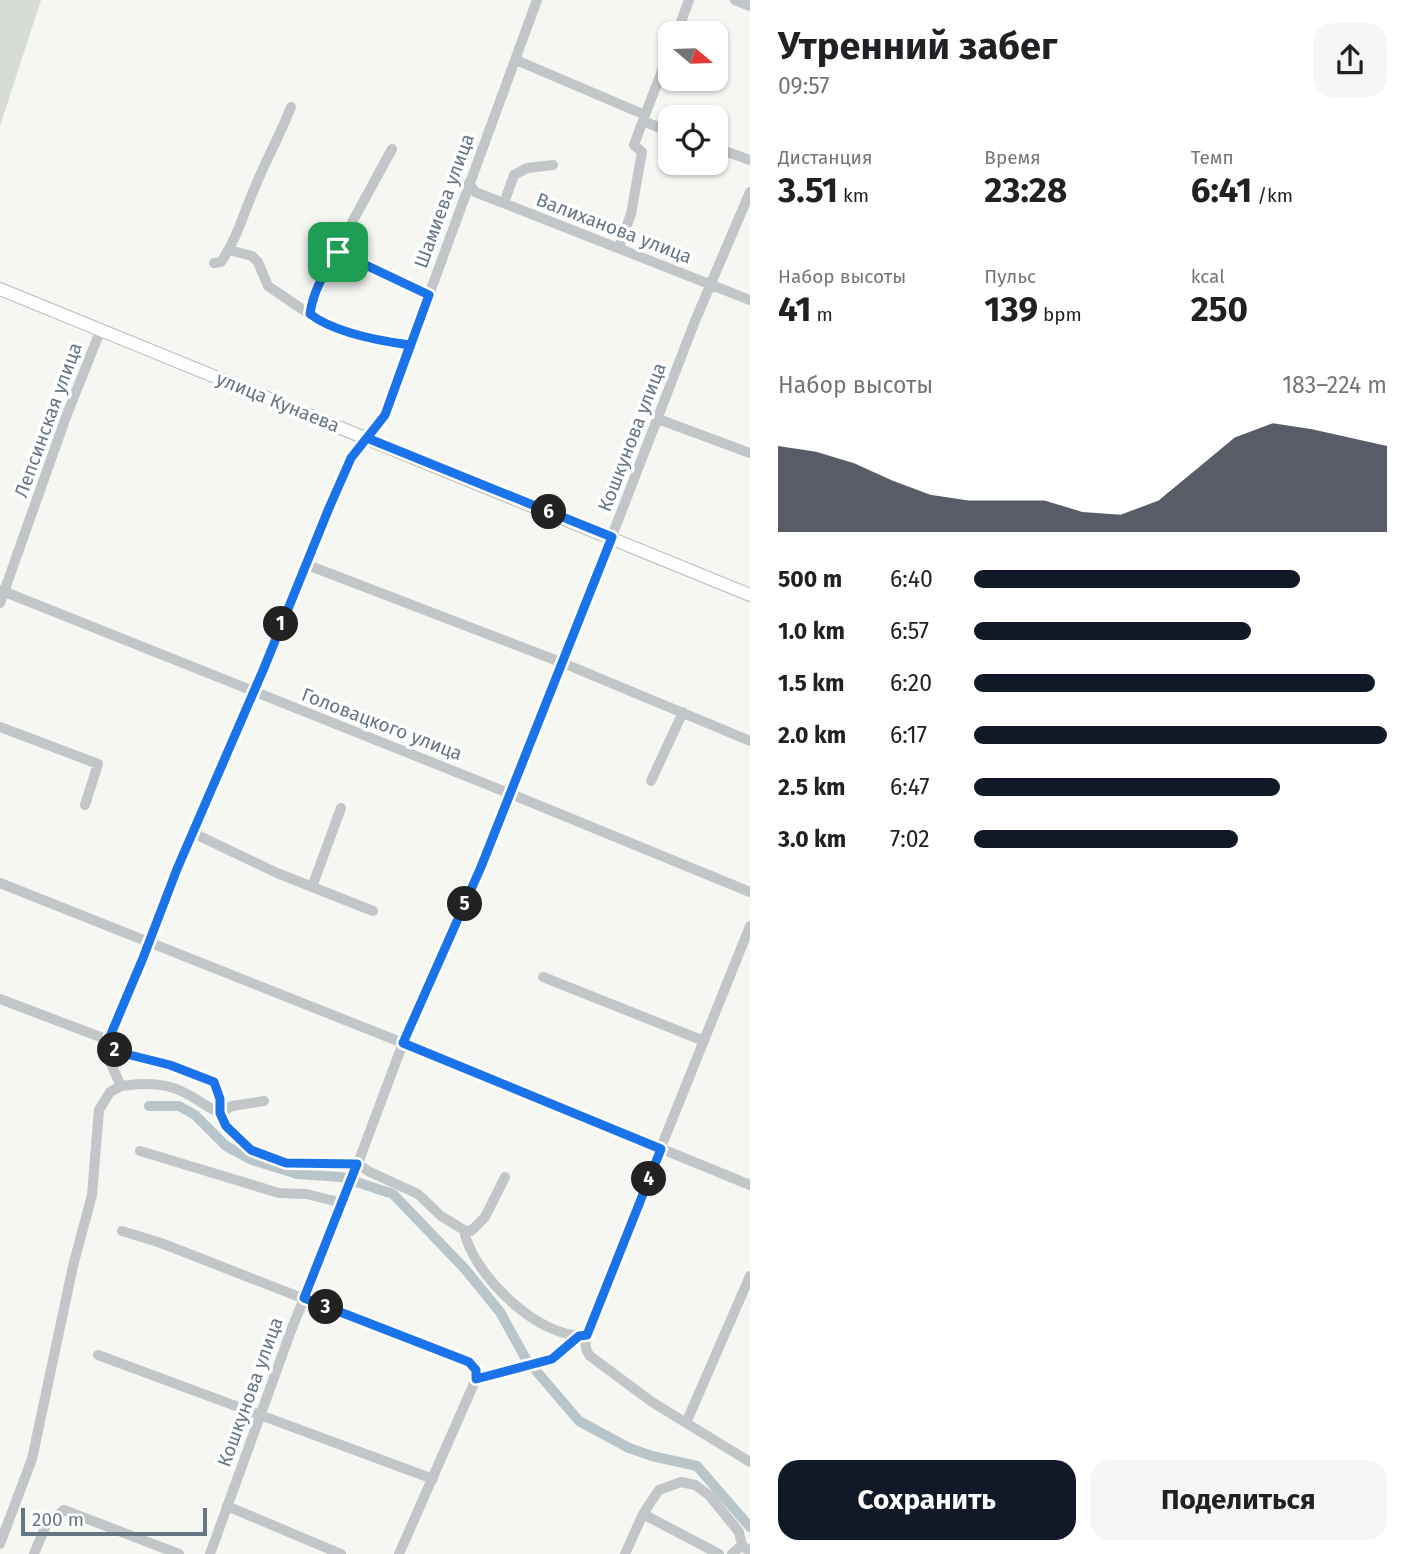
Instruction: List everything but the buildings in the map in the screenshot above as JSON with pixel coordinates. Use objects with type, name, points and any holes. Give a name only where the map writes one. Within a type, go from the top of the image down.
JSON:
[{"type":"main road","name":"улица Кунаева","points":[[0,289],[750,595]]},
{"type":"street","name":"Шамиева улица","points":[[111,1035],[345,470],[385,415],[537,0]]},
{"type":"street","points":[[681,21],[689,0]]},
{"type":"street","points":[[735,0],[750,6]]},
{"type":"street","points":[[516,60],[658,126]]},
{"type":"street","points":[[619,247],[631,214],[642,152],[634,145],[658,89]]},
{"type":"street","points":[[214,263],[221,262],[242,226],[254,189],[278,142],[291,107]]},
{"type":"street","points":[[310,314],[319,283],[392,149]]},
{"type":"street","points":[[728,152],[750,160]]},
{"type":"street","points":[[504,203],[514,174],[527,168],[553,165]]},
{"type":"street","name":"Валиханова улица","points":[[470,183],[475,192],[750,300]]},
{"type":"street","name":"Кошкунова улица","points":[[210,1554],[304,1298],[403,1043],[511,794],[695,321],[750,192]]},
{"type":"street","points":[[229,250],[252,256],[258,262],[268,286],[318,320],[386,342],[410,345]]},
{"type":"street","points":[[338,252],[429,295]]},
{"type":"street","name":"Лепсинская улица","points":[[0,603],[2,591],[100,329]]},
{"type":"street","points":[[658,419],[750,453]]},
{"type":"street","points":[[305,564],[563,663],[750,741]]},
{"type":"street","name":"Головацкого улица","points":[[2,591],[750,892]]},
{"type":"street","points":[[651,781],[683,712]]},
{"type":"street","points":[[0,727],[98,764],[85,805]]},
{"type":"street","points":[[312,887],[341,808]]},
{"type":"street","points":[[193,834],[373,912]]},
{"type":"street","points":[[0,883],[403,1043],[750,1185]]},
{"type":"street","points":[[476,1379],[552,1359],[583,1336],[750,926]]},
{"type":"street","points":[[543,977],[704,1041]]},
{"type":"street","points":[[0,999],[103,1038],[111,1035]]},
{"type":"street","points":[[111,1035],[110,1062],[121,1086]]},
{"type":"street","points":[[111,1035],[118,1052],[170,1065],[214,1082],[220,1099],[220,1113],[226,1126],[251,1150],[286,1163],[356,1167],[370,1172],[418,1195],[441,1216],[464,1230],[471,1231],[485,1217],[505,1177]]},
{"type":"street","points":[[0,1544],[32,1459],[73,1266],[92,1195],[99,1110],[110,1092],[121,1086],[142,1083],[181,1090],[220,1113]]},
{"type":"street","points":[[220,1113],[232,1106],[264,1101]]},
{"type":"street","points":[[140,1151],[278,1193],[315,1196],[343,1203]]},
{"type":"street","points":[[464,1230],[466,1243],[485,1275],[529,1317],[560,1333],[583,1336]]},
{"type":"street","points":[[122,1231],[161,1243],[469,1362],[476,1370],[476,1379],[399,1554]]},
{"type":"street","points":[[686,1423],[750,1276]]},
{"type":"street","points":[[583,1336],[590,1356],[652,1402],[750,1462]]},
{"type":"street","points":[[98,1355],[433,1479]]},
{"type":"street","points":[[625,1554],[643,1514],[659,1490],[681,1482],[695,1485],[709,1496],[739,1532],[746,1549],[732,1554]]},
{"type":"street","points":[[228,1506],[341,1554]]},
{"type":"street","points":[[34,1554],[46,1525],[64,1510],[179,1554]]},
{"type":"street","points":[[643,1514],[719,1554]]},
{"type":"shaded area","points":[[0,0],[41,0],[0,126]]},
{"type":"waterway","points":[[149,1106],[179,1106],[195,1115],[226,1146],[252,1160],[297,1174],[341,1177],[393,1194],[465,1269],[500,1312],[526,1359],[579,1421],[629,1448],[697,1466],[750,1527]]},
{"type":"route","points":[[338,252],[319,283],[310,314],[346,331],[386,342],[410,345],[385,415],[367,438],[612,537],[481,867],[403,1043],[661,1149],[587,1335],[579,1336],[552,1359],[476,1379],[476,1370],[469,1362],[304,1298],[357,1164],[286,1163],[263,1156],[251,1150],[226,1126],[220,1113],[220,1099],[214,1082],[170,1065],[118,1052],[108,1041],[177,869],[264,668],[329,508],[351,458],[385,415],[399,379],[429,295],[338,252]]}]
